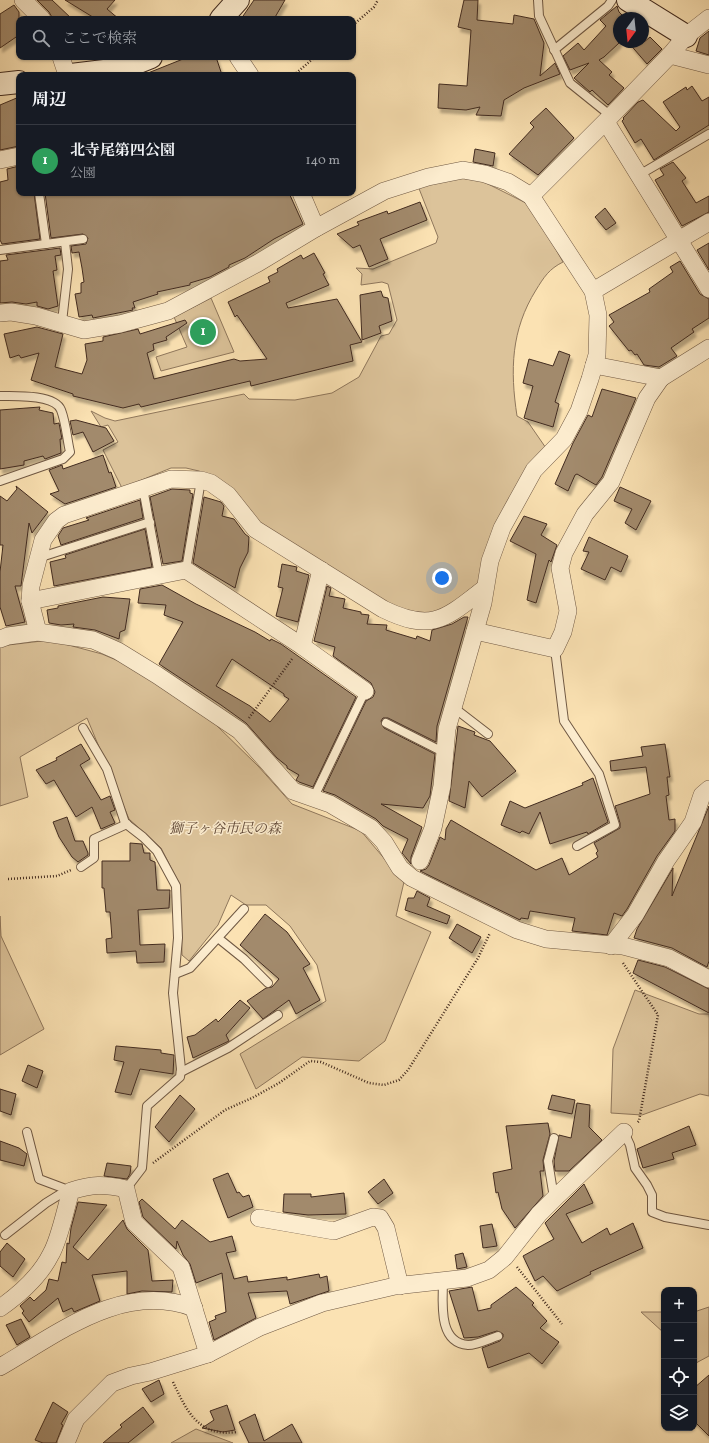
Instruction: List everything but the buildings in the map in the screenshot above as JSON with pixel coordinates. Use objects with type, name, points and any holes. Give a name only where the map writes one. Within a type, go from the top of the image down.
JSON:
[{"type":"main road","points":[[223,16],[238,0]]},
{"type":"main road","points":[[628,0],[686,36]]},
{"type":"main road","points":[[96,72],[121,69],[144,60]]},
{"type":"main road","points":[[0,84],[16,82]]},
{"type":"street","points":[[23,0],[39,16]]},
{"type":"street","points":[[531,196],[609,119],[686,36],[709,18]]},
{"type":"street","points":[[670,55],[709,65]]},
{"type":"street","points":[[62,60],[66,72]]},
{"type":"street","points":[[240,60],[248,72]]},
{"type":"street","points":[[609,119],[639,175],[709,289]]},
{"type":"street","points":[[0,160],[16,157]]},
{"type":"street","points":[[0,313],[11,312],[36,316],[62,322],[84,330],[120,324],[168,311],[258,263],[316,228],[384,191],[428,177],[463,170],[486,174],[508,182],[531,196],[593,291],[598,315],[597,354],[579,411],[564,439],[534,470],[502,528],[490,561],[483,603],[447,729],[442,786],[433,828],[420,861]]},
{"type":"street","points":[[302,196],[316,228]]},
{"type":"street","points":[[593,291],[709,222]]},
{"type":"street","points":[[475,631],[555,649],[563,632],[568,611],[560,568],[564,553],[585,514],[611,482],[646,398],[661,378],[709,348]]},
{"type":"street","points":[[594,365],[661,378]]},
{"type":"street","points":[[38,632],[30,601],[31,586],[43,540],[56,522],[64,515],[171,479],[201,480],[211,483],[228,495],[255,529],[382,610],[402,618],[426,622],[438,620],[459,608],[485,588]]},
{"type":"street","points":[[30,601],[186,570],[302,646],[365,691]]},
{"type":"street","points":[[302,646],[320,570]]},
{"type":"street","points":[[0,639],[8,636],[38,632],[93,640],[118,651],[163,678],[240,731],[293,790],[313,799],[330,804],[371,828],[384,842],[400,868],[412,878],[517,930],[546,939],[623,946],[669,958],[709,979]]},
{"type":"street","points":[[611,946],[635,915],[666,861],[693,822],[702,795],[709,789]]},
{"type":"street","points":[[66,1443],[76,1419],[112,1383],[131,1376],[208,1354],[260,1328],[322,1303],[400,1286],[467,1278],[489,1270],[507,1254],[554,1199],[624,1132]]},
{"type":"street","points":[[0,1308],[22,1290],[37,1275],[52,1254],[69,1190],[87,1186],[105,1185],[126,1189],[134,1222],[181,1267],[208,1354]]},
{"type":"street","points":[[259,1218],[334,1231],[373,1217],[380,1218],[386,1228],[400,1286]]},
{"type":"street","points":[[0,1367],[97,1312],[124,1303],[155,1300],[178,1302],[194,1308]]},
{"type":"lane","points":[[538,0],[539,16],[570,83],[609,119]]},
{"type":"lane","points":[[554,50],[608,6],[612,0]]},
{"type":"lane","points":[[639,175],[709,134]]},
{"type":"lane","points":[[39,196],[46,244]]},
{"type":"lane","points":[[0,250],[83,239]]},
{"type":"lane","points":[[62,322],[68,269],[65,242]]},
{"type":"lane","points":[[0,396],[28,396],[53,401],[61,408],[70,452],[63,459],[0,481]]},
{"type":"lane","points":[[186,570],[201,480]]},
{"type":"lane","points":[[143,488],[159,575]]},
{"type":"lane","points":[[38,558],[150,522]]},
{"type":"lane","points":[[555,649],[564,721],[599,774],[615,825],[578,846]]},
{"type":"lane","points":[[313,799],[365,691]]},
{"type":"lane","points":[[453,706],[488,734]]},
{"type":"lane","points":[[386,723],[445,753]]},
{"type":"lane","points":[[83,728],[107,769],[125,823],[157,851],[176,886],[178,938],[173,993],[181,1072],[180,1078],[147,1106],[142,1168],[126,1189]]},
{"type":"lane","points":[[81,867],[94,858],[94,839],[127,824]]},
{"type":"lane","points":[[412,878],[420,861]]},
{"type":"lane","points":[[175,974],[190,968],[244,909]]},
{"type":"lane","points":[[218,938],[244,959],[268,984]]},
{"type":"lane","points":[[181,1072],[228,1048],[278,1015]]},
{"type":"lane","points":[[27,1132],[39,1179],[69,1190]]},
{"type":"lane","points":[[624,1132],[630,1145],[635,1168],[652,1195],[652,1212],[665,1217],[709,1224]]},
{"type":"lane","points":[[554,1138],[548,1161],[554,1199]]},
{"type":"lane","points":[[5,1235],[46,1203],[69,1190]]},
{"type":"lane","points":[[443,1280],[442,1312],[444,1323],[450,1334],[459,1342],[469,1345],[498,1336]]},
{"type":"path","points":[[356,22],[374,7],[378,0]]},
{"type":"path","points":[[298,72],[312,60]]},
{"type":"path","points":[[240,731],[302,646]]},
{"type":"path","points":[[8,879],[57,876],[81,867]]},
{"type":"path","points":[[142,1168],[158,1161],[225,1110],[266,1091],[310,1061],[321,1062],[369,1083],[384,1085],[399,1080],[408,1070],[478,958],[496,920]]},
{"type":"path","points":[[611,946],[658,1015],[639,1121],[624,1132]]},
{"type":"path","points":[[507,1254],[562,1324]]},
{"type":"path","points":[[166,1367],[183,1404],[198,1422],[213,1432],[223,1434],[236,1432]]},
{"type":"green space","points":[[458,178],[480,180],[524,202],[534,211],[563,262],[547,274],[539,285],[522,320],[514,351],[513,366],[517,416],[528,422],[548,451],[480,581],[445,609],[427,615],[402,613],[260,523],[212,478],[199,471],[186,468],[171,468],[122,488],[103,450],[118,442],[108,425],[101,427],[91,411],[115,421],[244,394],[249,399],[295,400],[332,393],[359,377],[381,336],[389,334],[397,320],[388,284],[382,282],[361,285],[362,274],[356,268],[373,269],[436,243],[438,237],[418,186]]},
{"type":"green space","points":[[211,298],[234,352],[161,371],[156,357],[187,347],[174,317]]},
{"type":"green space","name":"獅子ヶ谷市民の森","points":[[50,640],[102,654],[135,668],[211,720],[258,766],[292,804],[361,831],[404,882],[396,916],[431,932],[385,1041],[359,1061],[302,1057],[256,1089],[240,1054],[326,1001],[317,965],[290,926],[266,905],[246,905],[231,895],[218,925],[189,961],[182,955],[180,885],[161,848],[129,819],[87,718],[20,757],[28,797],[0,806],[0,646]]},
{"type":"green space","points":[[0,916],[1,936],[44,1029],[0,1055]]},
{"type":"green space","points":[[635,990],[699,1014],[709,1014],[709,1096],[700,1094],[642,1115],[611,1113],[613,1049]]},
{"type":"green space","points":[[709,1307],[709,1356],[697,1362],[697,1323],[697,1311]]},
{"type":"green space","points":[[641,1312],[661,1312],[661,1330]]},
{"type":"green space","points":[[196,1429],[233,1443],[171,1443]]},
{"type":"place","name":"北寺尾第四公園","points":[[203,332]]}]
